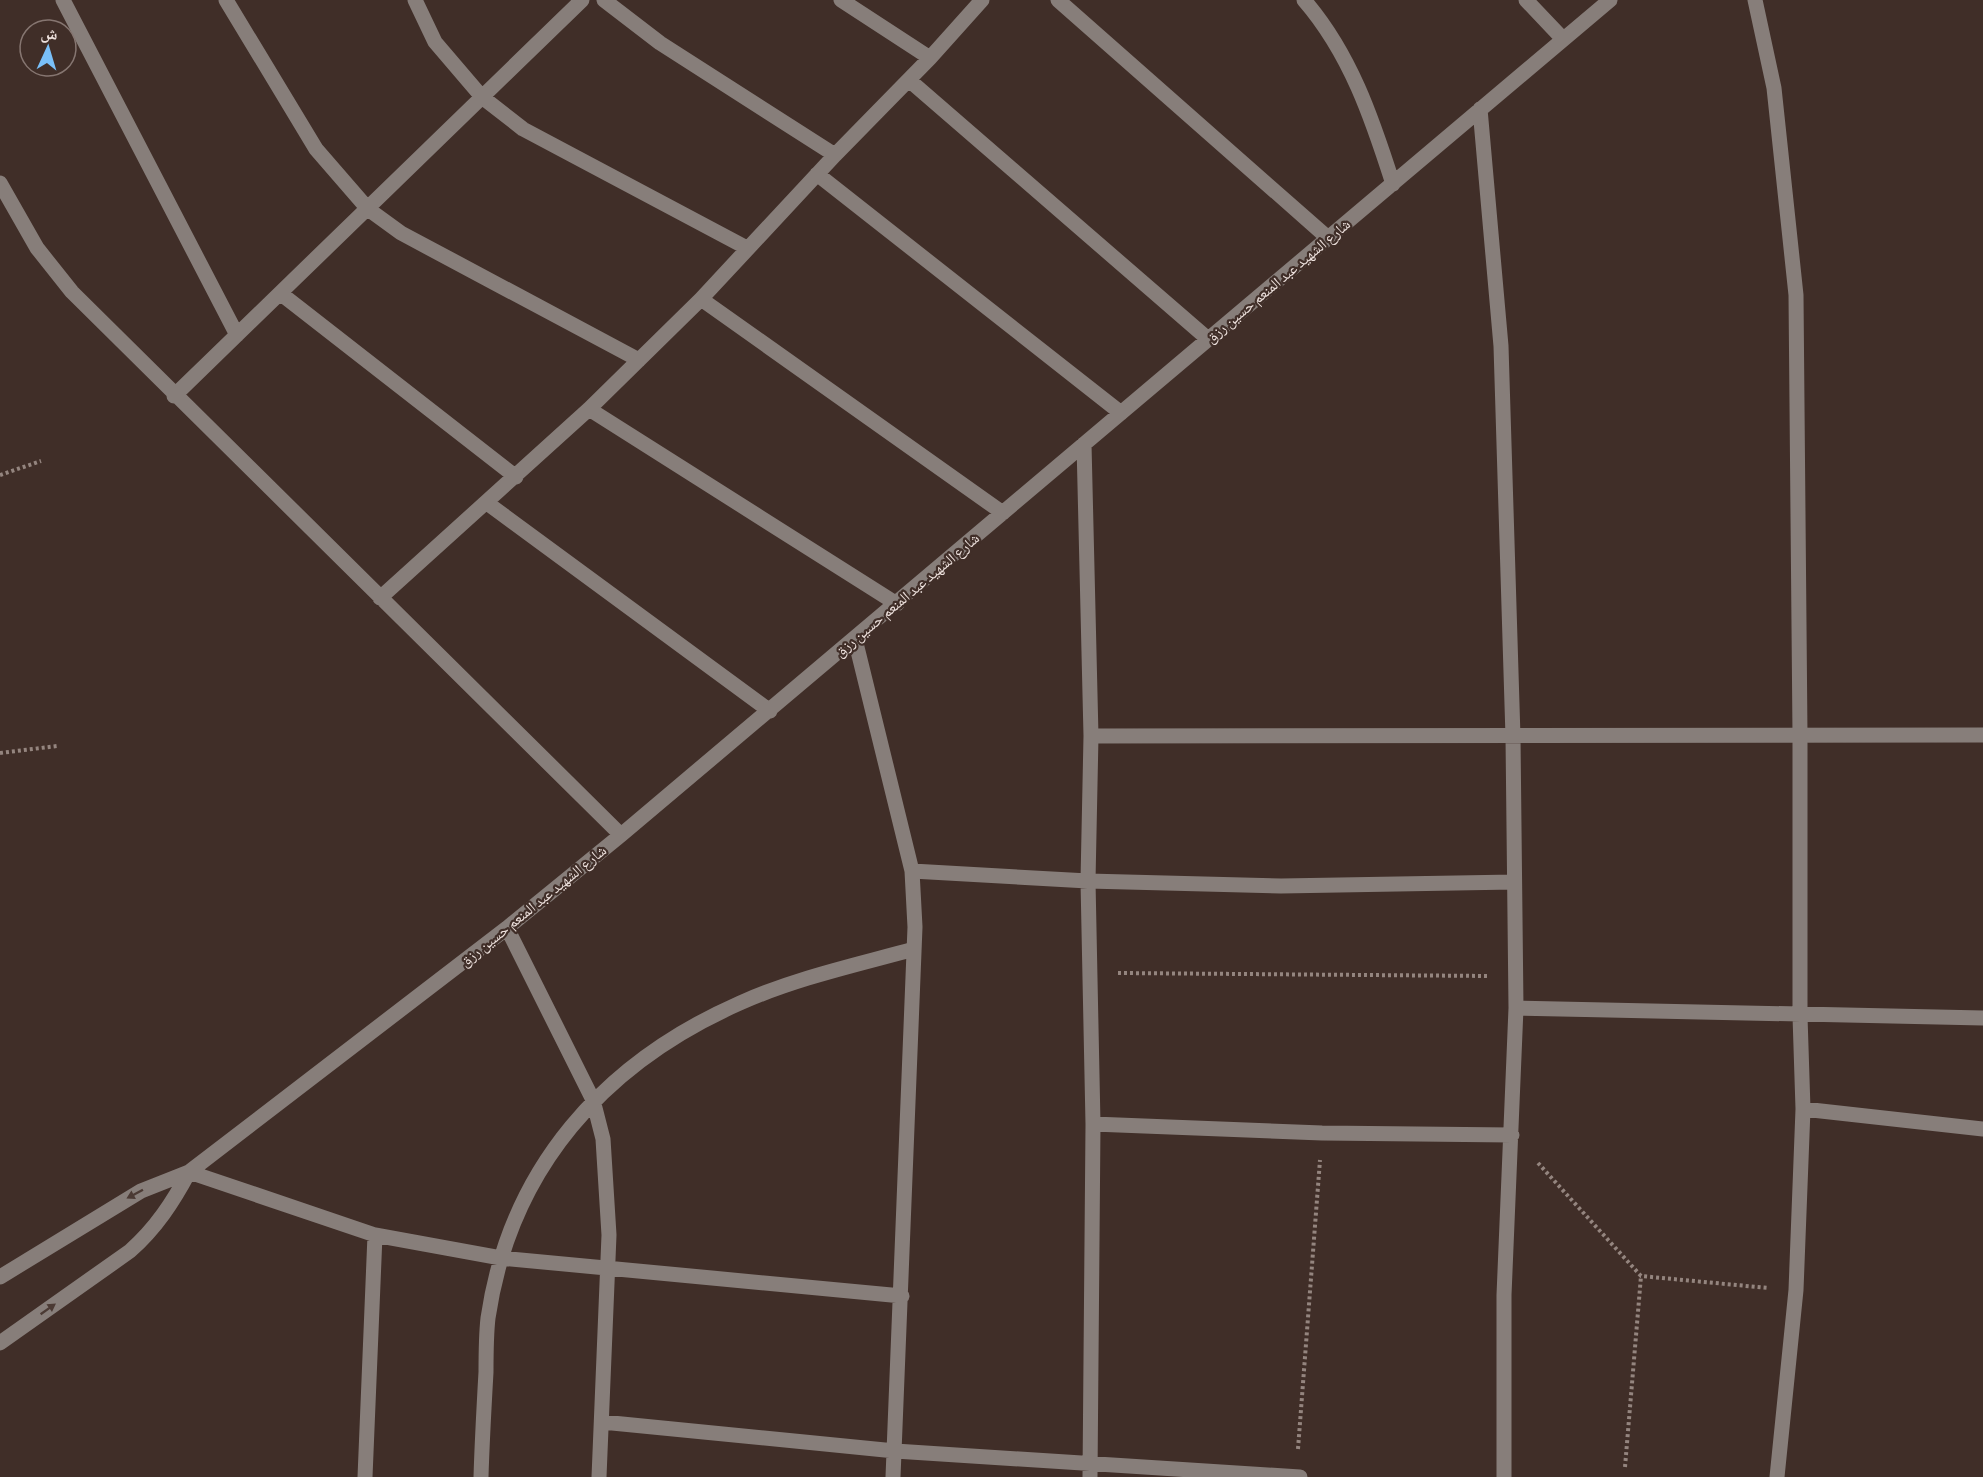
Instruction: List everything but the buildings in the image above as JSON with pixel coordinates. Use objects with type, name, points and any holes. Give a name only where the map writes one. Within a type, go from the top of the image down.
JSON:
[{"type":"street","points":[[63,0],[237,335]]},
{"type":"street","points":[[226,0],[316,149],[339,179],[368,209],[401,233],[639,360]]},
{"type":"street","points":[[415,0],[435,42],[482,97],[523,129],[747,248]]},
{"type":"street","points":[[174,396],[582,0]]},
{"type":"street","points":[[604,0],[660,44],[834,155]]},
{"type":"street","points":[[841,0],[930,58]]},
{"type":"street","points":[[380,598],[516,477],[701,299],[834,155],[930,58],[982,0]]},
{"type":"street","points":[[1058,0],[1328,238]]},
{"type":"street","points":[[1304,0],[1323,22],[1352,71],[1374,124],[1393,184]]},
{"type":"street","points":[[1526,0],[1563,39]]},
{"type":"street","name":"شارع الشهيد عبد المنعم حسين رزق","points":[[0,1277],[141,1191],[189,1172],[507,928],[770,711],[1610,0]]},
{"type":"street","points":[[1755,0],[1774,88],[1796,295],[1800,1016],[1803,1109],[1796,1290],[1777,1477]]},
{"type":"street","points":[[909,80],[1208,339]]},
{"type":"street","points":[[1480,109],[1501,346],[1513,737],[1516,1008],[1504,1295],[1504,1477]]},
{"type":"street","points":[[817,174],[1121,413]]},
{"type":"street","points":[[0,183],[4,200],[37,248],[72,292],[174,396],[621,835]]},
{"type":"street","points":[[280,293],[516,477]]},
{"type":"street","points":[[701,299],[1003,513]]},
{"type":"street","points":[[589,409],[897,604]]},
{"type":"street","points":[[1084,444],[1091,736],[1088,881],[1093,1124],[1090,1471]]},
{"type":"street","points":[[487,503],[770,711]]},
{"type":"street","points":[[855,639],[912,871],[915,927],[893,1477]]},
{"type":"street","points":[[1091,736],[1983,735]]},
{"type":"street","points":[[912,871],[1088,881],[1281,886],[1514,882]]},
{"type":"street","points":[[507,928],[593,1101],[603,1139],[608,1187],[608,1269],[599,1477]]},
{"type":"street","points":[[481,1477],[488,1319],[501,1258],[514,1218],[533,1183],[557,1145],[593,1101],[647,1053],[740,1003],[791,983],[914,949]]},
{"type":"street","points":[[1516,1008],[1800,1016],[1983,1018]]},
{"type":"street","points":[[1803,1109],[1983,1130]]},
{"type":"street","points":[[1093,1124],[1322,1133],[1512,1135]]},
{"type":"street","points":[[189,1172],[375,1235],[501,1258],[902,1296]]},
{"type":"street","name":"شارع الشهيد عبد المنعم حسين رزق","points":[[0,1343],[130,1251],[147,1236],[168,1209],[189,1172]]},
{"type":"street","points":[[365,1477],[375,1235]]},
{"type":"street","points":[[602,1422],[1090,1471],[1298,1477]]},
{"type":"path","points":[[0,475],[41,461]]},
{"type":"path","points":[[0,753],[57,746]]},
{"type":"path","points":[[1091,972],[1514,976]]},
{"type":"path","points":[[1298,1477],[1322,1133]]},
{"type":"path","points":[[1512,1135],[1641,1276],[1796,1290]]},
{"type":"path","points":[[1625,1467],[1641,1276]]}]
